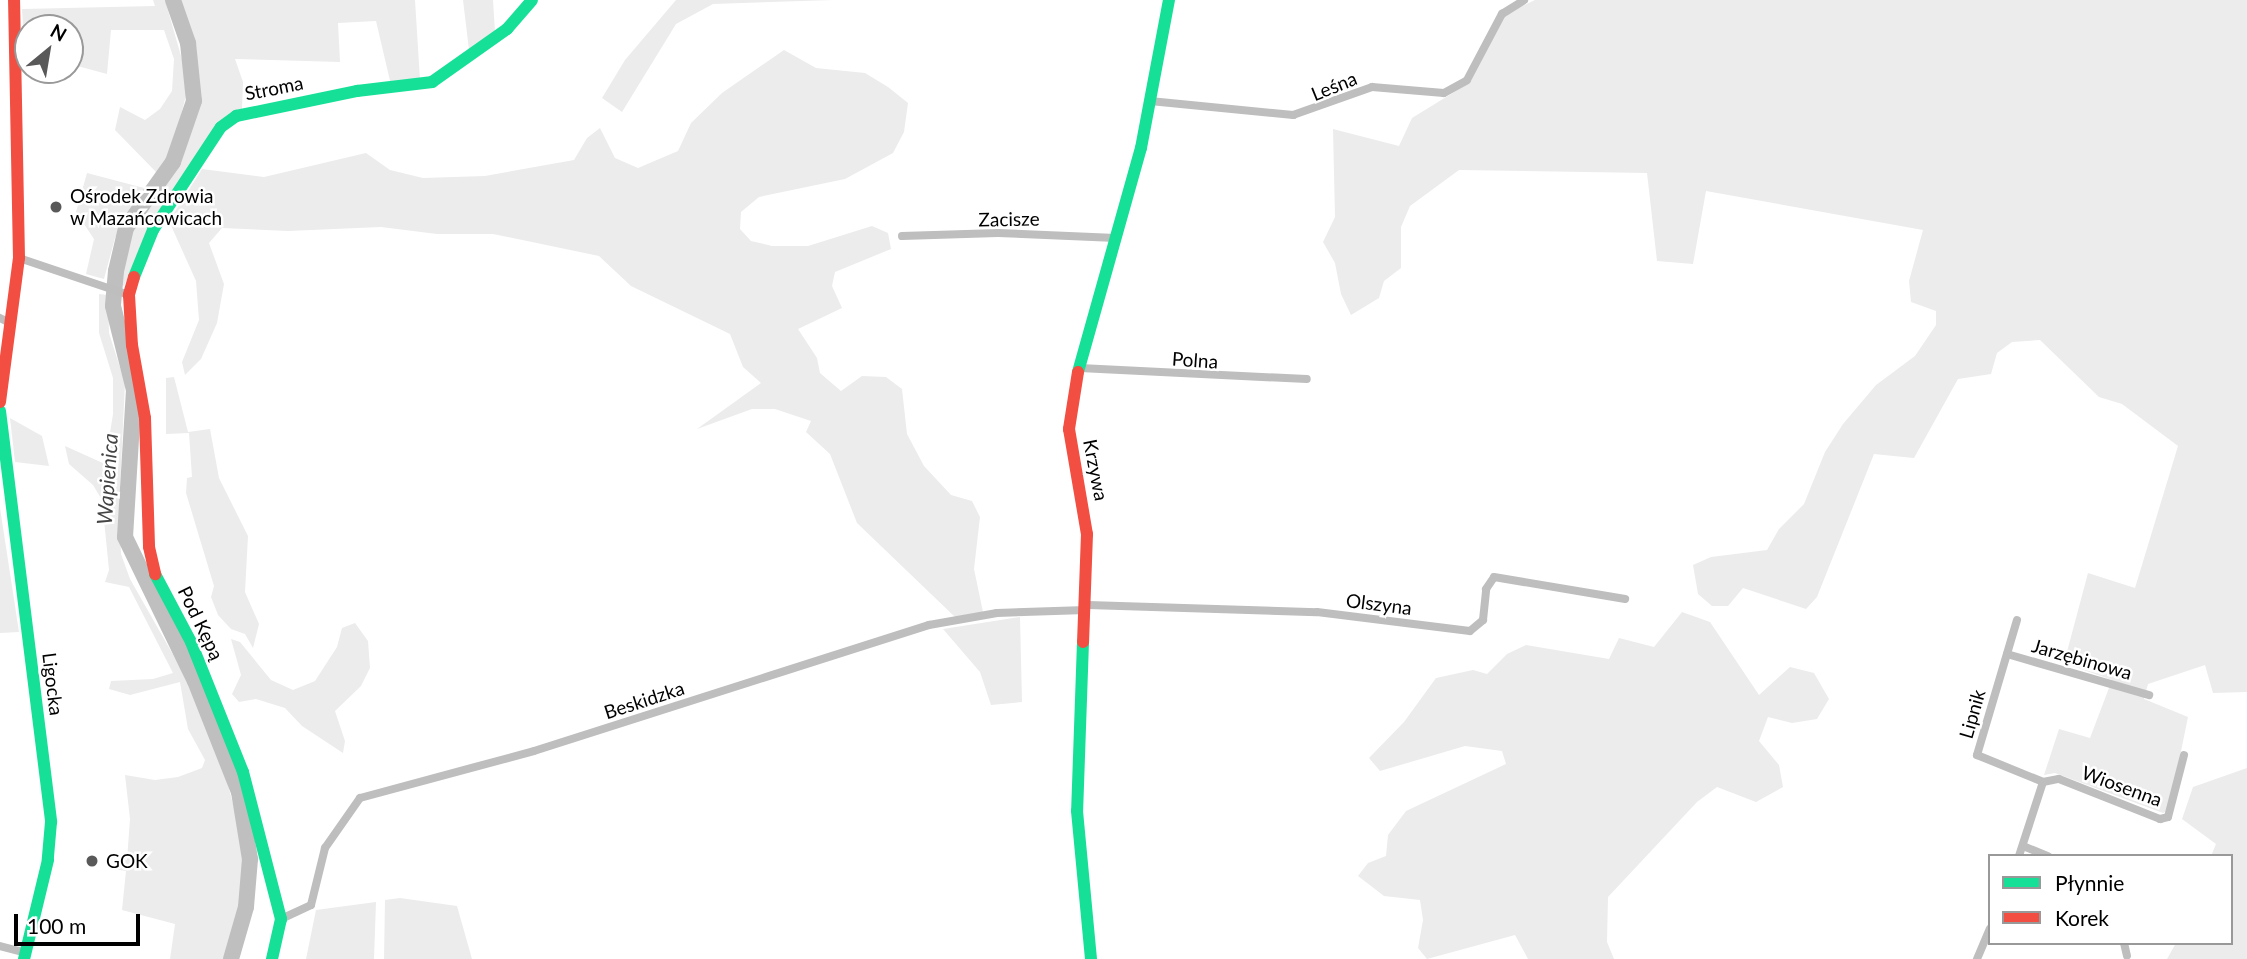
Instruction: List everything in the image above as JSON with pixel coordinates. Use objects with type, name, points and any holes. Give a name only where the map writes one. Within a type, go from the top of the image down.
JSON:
[{"type":"street","points":[[0,402],[5,320],[19,258],[15,0]]},
{"type":"street","name":"Stroma","points":[[129,295],[141,253],[153,230],[221,127],[236,116],[432,82],[507,29],[533,0]]},
{"type":"street","name":"Krzywa","points":[[1091,959],[1077,811],[1088,607],[1087,534],[1069,429],[1080,368],[1150,101],[1169,0]]},
{"type":"street","name":"Leśna","points":[[1150,101],[1293,116],[1372,87],[1444,93],[1467,80],[1502,14],[1524,0]]},
{"type":"street","name":"Zacisze","points":[[902,236],[998,233],[1116,237]]},
{"type":"street","points":[[19,258],[129,295]]},
{"type":"street","name":"Pod Kępą","points":[[129,295],[132,345],[145,418],[149,547],[156,576],[191,642],[243,772],[281,919],[272,959]]},
{"type":"street","name":"Polna","points":[[1080,368],[1307,379]]},
{"type":"street","name":"Ligocka","points":[[0,411],[3,483],[51,822],[48,860],[25,956]]},
{"type":"street","name":"Olszyna","points":[[1088,607],[1317,612],[1470,631],[1483,620],[1486,589],[1494,577],[1625,599]]},
{"type":"street","name":"Beskidzka","points":[[281,919],[311,905],[325,848],[360,798],[534,751],[929,625],[997,613],[1088,607]]},
{"type":"street","name":"Lipnik","points":[[2017,620],[1977,754],[2043,782]]},
{"type":"street","name":"Jarzębinowa","points":[[2007,654],[2149,695]]},
{"type":"street","name":"Wiosenna","points":[[2043,782],[2059,779],[2160,819],[2168,817],[2184,755]]},
{"type":"street","points":[[2020,854],[2043,782]]},
{"type":"street","points":[[2023,846],[2043,854]]},
{"type":"street","points":[[1977,959],[1988,934]]},
{"type":"street","points":[[2124,945],[2127,956]]},
{"type":"street","points":[[0,946],[25,956]]},
{"type":"shaded area","points":[[153,0],[165,0],[185,70],[186,95],[172,152],[163,169],[156,172],[115,130],[120,107],[145,120],[160,109],[172,91],[174,59],[164,30],[111,30],[107,74],[84,68],[84,14],[22,14],[22,9],[155,6]]},
{"type":"shaded area","points":[[178,0],[415,0],[420,80],[391,85],[376,21],[338,23],[340,62],[235,59],[243,82],[242,109],[152,221],[124,286],[118,283],[129,228],[177,162],[199,99],[192,43]]},
{"type":"shaded area","points":[[463,0],[493,0],[495,32],[469,50]]},
{"type":"shaded area","points":[[676,0],[833,0],[713,4],[676,24],[622,112],[602,98],[625,60]]},
{"type":"shaded area","points":[[1535,0],[2247,0],[2247,692],[2213,693],[2205,665],[2148,684],[2144,699],[2188,717],[2169,810],[2163,813],[2055,773],[2044,775],[2059,729],[2090,738],[2112,680],[2064,663],[2088,573],[2135,588],[2178,446],[2122,404],[2099,397],[2040,340],[2012,342],[1997,353],[1991,374],[1958,379],[1914,458],[1874,454],[1817,597],[1806,609],[1743,588],[1728,606],[1712,606],[1698,594],[1693,565],[1711,557],[1767,550],[1779,529],[1804,504],[1825,452],[1843,424],[1876,385],[1915,356],[1936,325],[1936,311],[1911,302],[1909,281],[1923,230],[1706,191],[1693,264],[1657,261],[1647,173],[1459,170],[1410,206],[1401,227],[1401,268],[1384,281],[1379,298],[1351,315],[1341,294],[1335,263],[1323,242],[1335,217],[1333,129],[1399,146],[1412,118],[1469,83],[1506,14]]},
{"type":"shaded area","points":[[784,50],[816,68],[865,73],[888,87],[908,103],[904,132],[893,153],[845,179],[759,197],[741,212],[740,229],[751,241],[772,246],[808,246],[872,226],[888,233],[891,249],[835,272],[832,286],[842,308],[798,329],[817,358],[820,373],[841,391],[862,376],[886,377],[902,389],[907,434],[924,466],[951,495],[972,501],[980,517],[974,569],[983,612],[955,617],[857,523],[830,454],[806,432],[811,421],[775,409],[752,409],[697,429],[761,383],[743,367],[730,334],[631,286],[599,256],[493,234],[437,234],[381,227],[288,231],[222,228],[209,243],[224,284],[217,323],[201,359],[185,375],[182,362],[199,320],[196,281],[169,221],[202,169],[264,177],[366,153],[390,170],[423,178],[485,176],[574,160],[587,138],[600,128],[615,158],[638,168],[678,151],[691,123],[722,93]]},
{"type":"shaded area","points":[[87,173],[144,188],[115,238],[104,279],[86,274],[94,239],[76,212]]},
{"type":"shaded area","points":[[99,294],[108,295],[109,333],[125,383],[119,508],[121,554],[130,579],[180,667],[221,759],[244,845],[243,891],[226,959],[170,959],[175,924],[122,910],[126,871],[114,869],[117,858],[127,860],[130,819],[125,775],[155,780],[178,777],[202,768],[205,760],[188,729],[180,682],[130,695],[109,689],[111,681],[153,679],[173,673],[129,587],[105,582],[109,570],[102,500],[93,485],[69,464],[65,446],[105,464],[113,414],[113,378],[99,333]]},
{"type":"shaded area","points":[[174,377],[188,432],[210,429],[219,478],[248,536],[245,592],[259,624],[253,648],[245,634],[231,629],[218,615],[211,597],[214,586],[186,493],[187,478],[192,477],[189,433],[166,434],[166,378]]},
{"type":"shaded area","points":[[10,418],[42,436],[49,466],[15,462]]},
{"type":"shaded area","points":[[0,508],[19,632],[0,633]]},
{"type":"shaded area","points":[[1682,612],[1710,622],[1759,695],[1790,667],[1814,673],[1829,699],[1817,719],[1792,723],[1768,717],[1759,741],[1779,765],[1783,787],[1756,802],[1717,787],[1697,802],[1608,897],[1607,942],[1614,959],[1528,959],[1515,935],[1427,959],[1418,948],[1423,920],[1420,900],[1384,896],[1358,876],[1368,863],[1386,856],[1388,835],[1406,811],[1506,764],[1502,751],[1465,746],[1380,771],[1369,758],[1404,722],[1436,678],[1473,670],[1487,674],[1507,654],[1526,645],[1609,659],[1619,638],[1654,647]]},
{"type":"shaded area","points":[[1020,617],[1022,702],[991,705],[980,672],[943,629]]},
{"type":"shaded area","points":[[355,623],[368,641],[370,668],[361,686],[335,711],[345,741],[343,753],[302,726],[285,708],[256,699],[239,702],[232,694],[241,675],[231,639],[240,642],[271,680],[293,690],[315,681],[337,647],[342,628]]},
{"type":"shaded area","points":[[2247,768],[2247,959],[2167,959],[2175,945],[2233,945],[2233,854],[2212,854],[2216,844],[2182,819],[2193,787]]},
{"type":"shaded area","points":[[400,898],[457,906],[472,959],[384,959],[385,900]]},
{"type":"shaded area","points":[[376,902],[374,959],[306,959],[316,910]]},
{"type":"waterway","name":"Wapienica","points":[[173,0],[188,43],[194,101],[173,162],[126,228],[116,271],[113,306],[134,390],[125,537],[195,681],[239,792],[250,859],[246,907],[231,959]]},
{"type":"traffic: fast","points":[[134,277],[153,230],[221,127],[236,116],[357,91],[432,82],[507,29],[532,0]]},
{"type":"traffic: fast","points":[[1078,372],[1141,148],[1169,0]]},
{"type":"traffic: fast","points":[[0,411],[51,822],[48,860],[24,959]]},
{"type":"traffic: fast","points":[[155,574],[191,642],[243,772],[281,919],[272,959]]},
{"type":"traffic: fast","points":[[1083,642],[1077,811],[1091,959]]},
{"type":"traffic: jam","points":[[0,402],[19,258],[14,0]]},
{"type":"traffic: jam","points":[[134,277],[129,295],[132,345],[145,418],[149,547],[155,574]]},
{"type":"traffic: jam","points":[[1078,372],[1069,429],[1087,534],[1083,642]]},
{"type":"place","name":"Ośrodek Zdrowia w Mazańcowicach","points":[[56,207]]},
{"type":"place","name":"GOK","points":[[92,861]]}]
